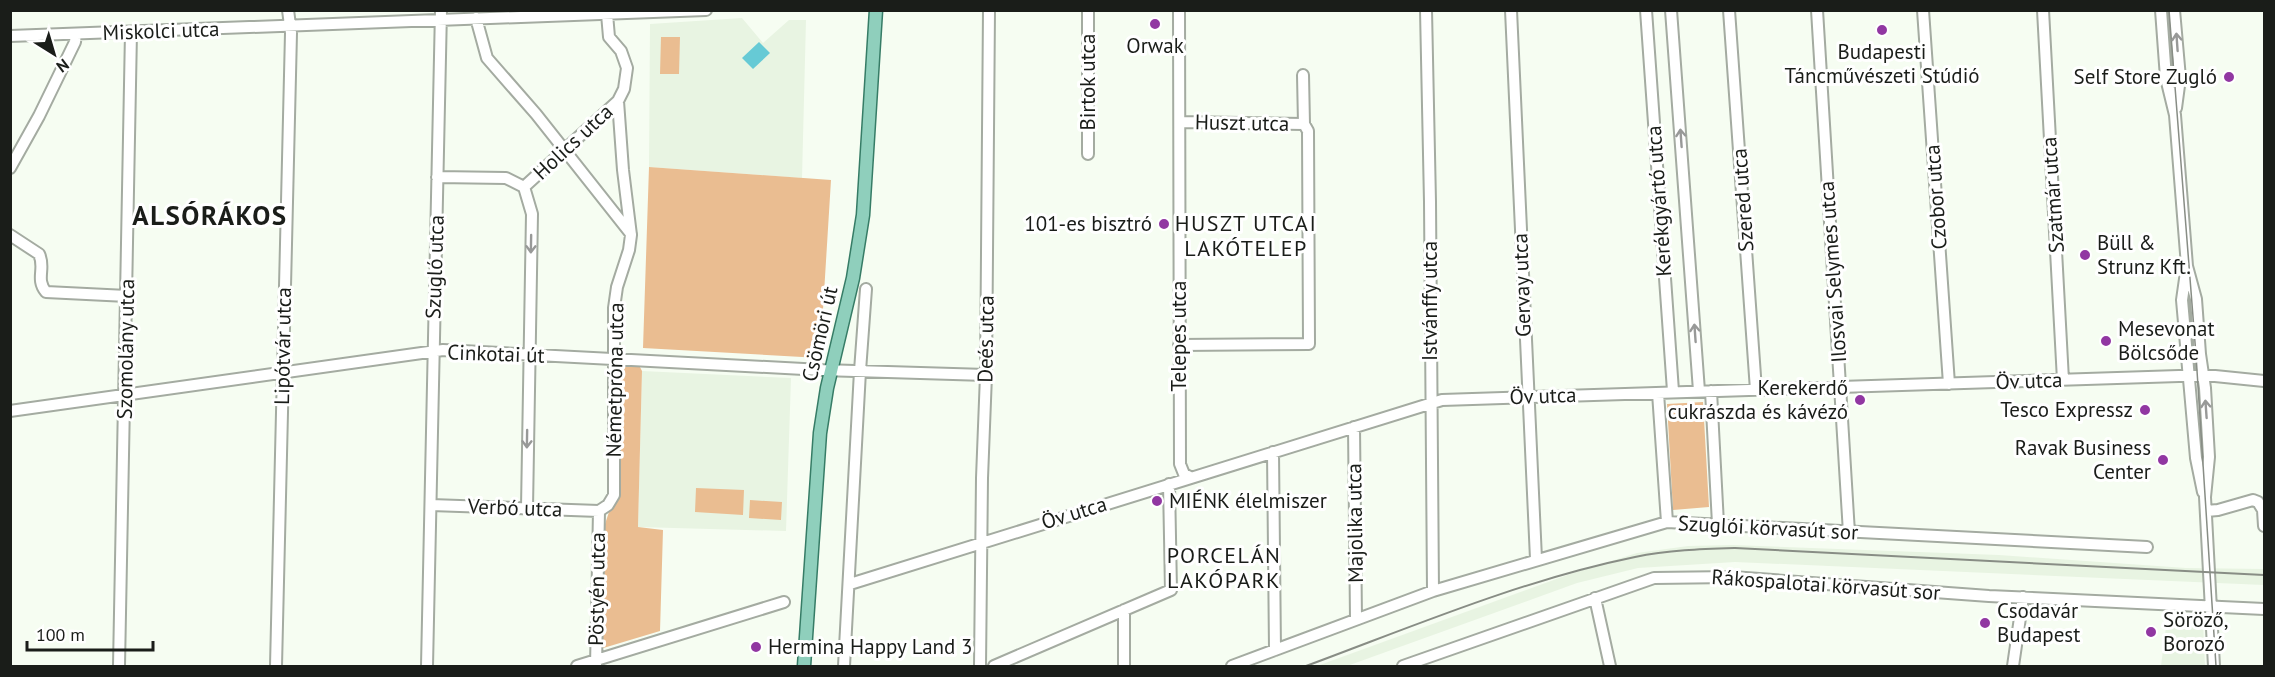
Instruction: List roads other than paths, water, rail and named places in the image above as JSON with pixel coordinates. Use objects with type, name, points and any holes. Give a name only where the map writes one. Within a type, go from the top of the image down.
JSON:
[{"type":"main road","name":"Csömöri út","points":[[805,663],[820,433],[823,409],[853,278],[863,215],[876,10]]},
{"type":"street","name":"Lipótvár utca","points":[[276,666],[291,26],[288,10]]},
{"type":"street","name":"Miskolci utca","points":[[10,36],[291,26],[441,15],[476,18],[706,10]]},
{"type":"street","name":"Deés utca","points":[[980,666],[986,375],[989,10]]},
{"type":"street","name":"Birtok utca","points":[[1088,10],[1088,154]]},
{"type":"street","name":"Telepes utca","points":[[1179,10],[1179,464],[1184,474],[1190,477]]},
{"type":"street","name":"Istvánffy utca","points":[[1426,10],[1433,591]]},
{"type":"street","name":"Gervay utca","points":[[1511,10],[1536,559]]},
{"type":"street","name":"Kerékgyártó utca","points":[[1646,10],[1673,392]]},
{"type":"street","name":"Kerékgyártó utca","points":[[1671,10],[1699,391]]},
{"type":"street","name":"Szered utca","points":[[1729,10],[1756,390]]},
{"type":"street","name":"Ilosvai Selymes utca","points":[[1817,10],[1849,533]]},
{"type":"street","name":"Czobor utca","points":[[1923,10],[1949,384]]},
{"type":"street","name":"Szatmár utca","points":[[2043,10],[2063,380]]},
{"type":"street","points":[[2161,10],[2166,78],[2175,115],[2187,266],[2196,299],[2204,376],[2209,449],[2205,497],[2214,666]]},
{"type":"street","points":[[2174,10],[2180,78],[2175,115]]},
{"type":"street","name":"Holics utca","points":[[437,177],[506,178],[524,187],[618,101],[624,89],[627,68],[621,51],[609,37],[613,13]]},
{"type":"street","name":"Szugló utca","points":[[427,666],[441,15]]},
{"type":"street","points":[[476,18],[487,58],[564,149],[631,235]]},
{"type":"street","name":"Szomolány utca","points":[[119,666],[131,32]]},
{"type":"street","points":[[10,168],[39,116],[75,42],[76,34]]},
{"type":"street","name":"Huszt utca","points":[[1179,345],[1309,344],[1308,131],[1304,124],[1303,75]]},
{"type":"street","name":"Németpróna utca","points":[[599,511],[608,505],[614,495],[614,308],[617,286],[629,250],[631,235],[622,170],[618,101]]},
{"type":"street","name":"Huszt utca","points":[[1180,122],[1304,124]]},
{"type":"street","points":[[524,187],[532,214],[527,508]]},
{"type":"street","points":[[10,235],[39,254],[41,259],[40,285],[46,292],[127,296]]},
{"type":"street","points":[[2187,266],[2182,300],[2196,458],[2205,497]]},
{"type":"street","name":"Csömöri út","points":[[844,666],[866,289]]},
{"type":"street","name":"Cinkotai út","points":[[10,411],[432,352],[986,375]]},
{"type":"street","name":"Öv utca","points":[[850,584],[1442,399],[2189,376],[2265,381]]},
{"type":"street","points":[[1711,391],[1718,524]]},
{"type":"street","points":[[1658,393],[1667,522]]},
{"type":"street","name":"Majolika utca","points":[[1354,427],[1356,619]]},
{"type":"street","points":[[1273,452],[1275,650]]},
{"type":"street","points":[[994,666],[1171,590],[1169,484]]},
{"type":"street","points":[[2206,511],[2253,500],[2258,502],[2263,510],[2265,526]]},
{"type":"street","name":"Verbó utca","points":[[431,506],[599,511]]},
{"type":"street","name":"Pöstyén utca","points":[[596,663],[599,511]]},
{"type":"street","name":"Szuglói körvasút sor","points":[[1232,666],[1433,591],[1667,522],[2147,547]]},
{"type":"street","name":"Rákospalotai körvasút sor","points":[[1402,666],[1654,578],[1732,577],[1960,594],[2265,609]]},
{"type":"street","points":[[2013,666],[2023,597]]},
{"type":"street","points":[[1595,598],[1610,666]]},
{"type":"street","points":[[577,666],[596,663],[784,602]]},
{"type":"street","points":[[1124,610],[1124,666]]},
{"type":"water","points":[[759,42],[770,53],[753,69],[742,58]]},
{"type":"tram line","points":[[2169,10],[2196,355],[2216,666]]},
{"type":"railway","points":[[1306,666],[1428,620],[1551,578],[1635,557],[1672,551],[1735,548],[2264,575]]},
{"type":"place","name":"Orwak","points":[[1155,24]]},
{"type":"place","name":"Budapesti Táncművészeti Stúdió","points":[[1882,30]]},
{"type":"place","name":"Self Store Zugló","points":[[2229,77]]},
{"type":"place","name":"101-es bisztró","points":[[1164,224]]},
{"type":"place","name":"Büll & Strunz Kft.","points":[[2085,255]]},
{"type":"place","name":"Mesevonat Bölcsőde","points":[[2106,341]]},
{"type":"place","name":"Kerekerdő cukrászda és kávézó","points":[[1860,400]]},
{"type":"place","name":"Tesco Expressz","points":[[2145,410]]},
{"type":"place","name":"Ravak Business Center","points":[[2163,460]]},
{"type":"place","name":"MIÉNK élelmiszer","points":[[1157,501]]},
{"type":"place","name":"Csodavár Budapest","points":[[1985,623]]},
{"type":"place","name":"Söröző, Borozó","points":[[2151,632]]},
{"type":"place","name":"Hermina Happy Land 3","points":[[756,647]]},
{"type":"district","name":"ALSÓRÁKOS","points":[[210,216]]},
{"type":"district","name":"HUSZT UTCAI LAKÓTELEP","points":[[1246,236]]},
{"type":"district","name":"PORCELÁN LAKÓPARK","points":[[1224,568]]}]
